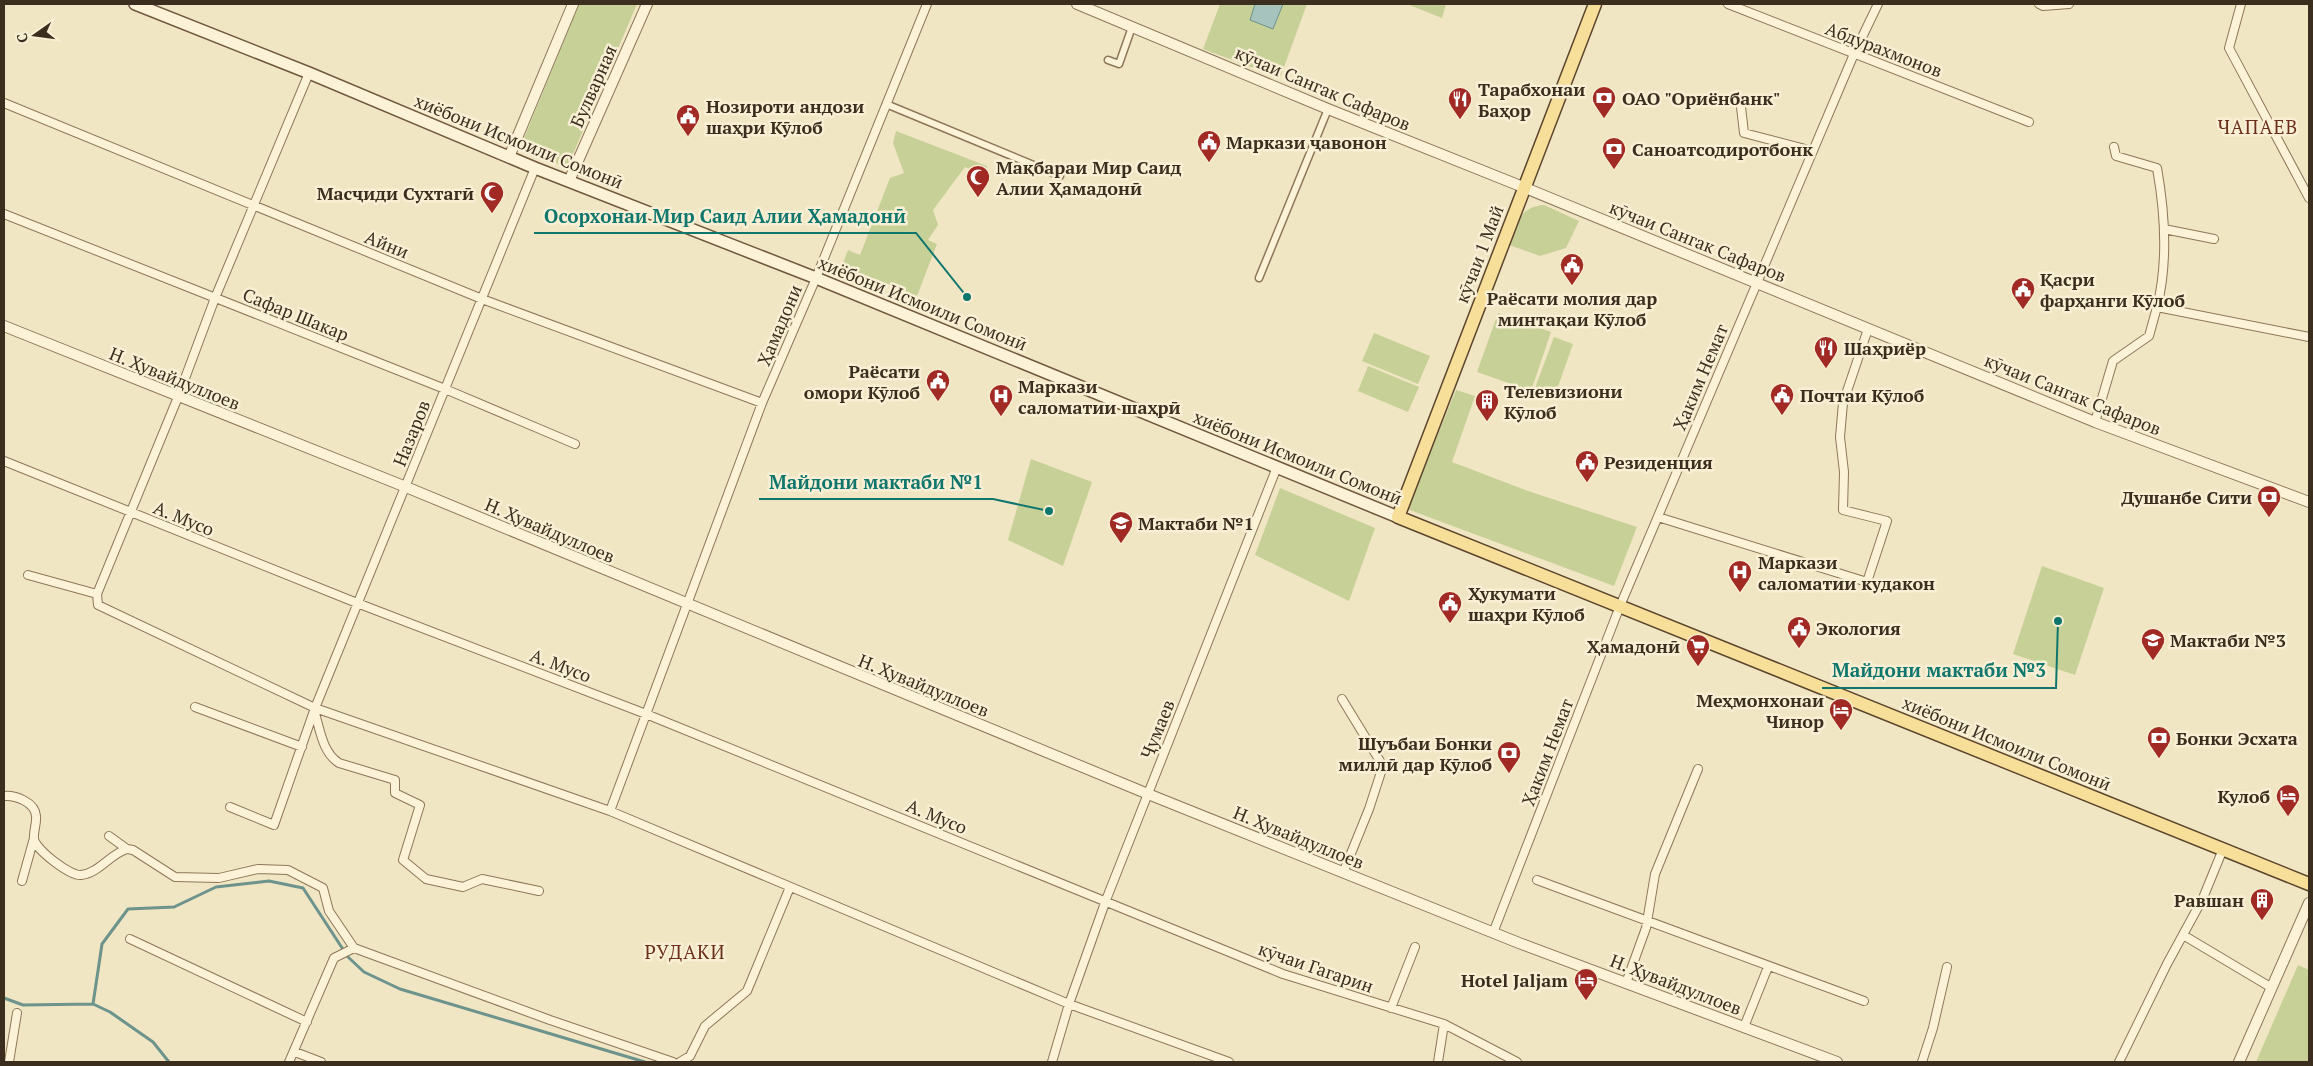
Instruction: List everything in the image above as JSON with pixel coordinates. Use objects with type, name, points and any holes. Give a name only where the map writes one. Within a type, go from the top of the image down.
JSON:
[{"type":"main road","name":"хиёбони Исмоили Сомонӣ","points":[[135,4],[309,73],[535,168],[816,278],[1398,517],[2309,884]]},
{"type":"main road","name":"кӯчаи 1 Май","points":[[1398,517],[1523,187],[1595,4]]},
{"type":"street","points":[[509,157],[573,4]]},
{"type":"street","name":"Булварная","points":[[569,181],[647,4]]},
{"type":"street","name":"Ҳамадони","points":[[610,811],[762,403],[816,278],[927,4]]},
{"type":"street","name":"кӯчаи Сангак Сафаров","points":[[1076,4],[1328,109],[2095,422],[2309,502]]},
{"type":"street","name":"Абдурахмонов","points":[[1728,4],[2029,122]]},
{"type":"street","name":"Ҳаким Немат","points":[[1493,933],[1620,606],[1854,54],[1878,4]]},
{"type":"street","points":[[2039,4],[2043,6],[2069,4]]},
{"type":"street","points":[[2241,4],[2229,48],[2309,198]]},
{"type":"street","points":[[1108,60],[1119,64],[1132,27]]},
{"type":"street","points":[[309,73],[215,298],[178,397],[129,512],[98,594],[98,605],[315,709],[610,811],[1069,1004],[1229,1062]]},
{"type":"street","name":"Айни","points":[[4,103],[253,207],[482,299],[762,403]]},
{"type":"street","points":[[886,104],[1060,176]]},
{"type":"street","points":[[1741,106],[1744,134],[1813,151]]},
{"type":"street","points":[[1259,278],[1328,109]]},
{"type":"street","points":[[2095,422],[2113,361],[2149,336],[2162,288],[2164,229],[2157,168],[2116,156],[2114,147]]},
{"type":"street","name":"Назаров","points":[[230,807],[274,825],[315,709],[357,603],[535,168]]},
{"type":"street","name":"Сафар Шакар","points":[[4,214],[445,389],[575,444]]},
{"type":"street","points":[[2164,229],[2214,239]]},
{"type":"street","points":[[2157,307],[2309,338]]},
{"type":"street","name":"Н. Ҳувайдуллоев","points":[[4,326],[406,487],[686,604],[1343,873],[1493,933],[1837,1062]]},
{"type":"street","points":[[1658,517],[1866,582],[1887,521],[1843,510],[1844,472],[1840,437],[1842,403],[1868,329]]},
{"type":"street","name":"А. Мусо","points":[[4,461],[357,603],[646,714],[1106,900]]},
{"type":"street","name":"Ҷумаев","points":[[1053,1062],[1069,1004],[1106,900],[1277,467]]},
{"type":"street","points":[[28,575],[98,594]]},
{"type":"street","points":[[1342,699],[1383,766],[1369,809],[1343,873]]},
{"type":"street","points":[[194,707],[302,747]]},
{"type":"street","points":[[315,709],[326,750],[331,758],[339,763],[395,780],[395,793],[420,805],[403,860],[426,879],[464,887],[482,879],[539,891]]},
{"type":"street","points":[[1626,983],[1648,920],[1655,874],[1698,769]]},
{"type":"street","points":[[4,796],[13,795],[34,809],[36,816],[34,838],[22,881]]},
{"type":"street","points":[[109,836],[127,849],[133,850],[175,877],[219,878],[258,868],[288,870],[323,888],[329,911],[354,948],[550,1020],[673,1062]]},
{"type":"street","points":[[34,838],[37,846],[67,872],[75,875],[90,873],[127,849]]},
{"type":"street","points":[[2119,1062],[2203,898],[2223,849]]},
{"type":"street","points":[[1537,880],[1864,1001]]},
{"type":"street","points":[[680,1062],[690,1056],[705,1026],[748,991],[790,887]]},
{"type":"street","name":"кӯчаи Гагарин","points":[[1106,900],[1282,974],[1444,1024],[1517,1062]]},
{"type":"street","points":[[2239,1062],[2309,903]]},
{"type":"street","points":[[2183,934],[2272,988]]},
{"type":"street","points":[[130,939],[307,1022]]},
{"type":"street","points":[[1391,1008],[1415,947]]},
{"type":"street","points":[[289,1062],[295,1052],[334,958],[354,948]]},
{"type":"street","points":[[1744,1027],[1768,967]]},
{"type":"street","points":[[1922,1062],[1933,1028],[1947,967]]},
{"type":"street","points":[[9,1062],[17,1013]]},
{"type":"street","points":[[1438,1062],[1444,1024]]},
{"type":"street","points":[[295,1052],[320,1062]]},
{"type":"green space","points":[[579,4],[637,4],[567,168],[520,148]]},
{"type":"green space","points":[[1220,4],[1307,4],[1280,78],[1203,49]]},
{"type":"green space","points":[[1407,4],[1446,4],[1442,18]]},
{"type":"green space","points":[[896,131],[987,166],[985,175],[965,167],[933,210],[938,225],[928,240],[937,244],[917,296],[842,266],[848,250],[860,255],[890,178],[904,173],[893,143]]},
{"type":"green space","points":[[1544,205],[1579,221],[1566,248],[1540,256],[1509,245],[1517,224],[1524,213],[1536,206]]},
{"type":"green space","points":[[1498,313],[1551,332],[1531,391],[1477,372]]},
{"type":"green space","points":[[1374,333],[1430,356],[1418,384],[1362,361]]},
{"type":"green space","points":[[1554,337],[1573,344],[1555,395],[1535,388]]},
{"type":"green space","points":[[1368,366],[1419,387],[1408,412],[1358,391]]},
{"type":"green space","points":[[1456,390],[1475,396],[1452,462],[1528,491],[1637,527],[1614,586],[1407,509]]},
{"type":"green space","points":[[1031,459],[1092,482],[1063,566],[1008,540]]},
{"type":"green space","points":[[1280,488],[1375,528],[1349,601],[1255,555]]},
{"type":"green space","points":[[2042,566],[2104,588],[2075,675],[2013,654]]},
{"type":"green space","points":[[2298,965],[2309,970],[2309,1062],[2256,1062]]},
{"type":"water","points":[[1255,4],[1283,4],[1273,29],[1250,20]]},
{"type":"waterway","points":[[93,1004],[102,944],[128,909],[174,907],[216,887],[269,881],[303,888],[348,957],[364,972],[400,989],[645,1062]]},
{"type":"waterway","points":[[4,998],[23,1005],[93,1004],[110,1012],[153,1042],[169,1062]]},
{"type":"place","name":"ОАО \"Ориёнбанк\"","points":[[1604,119]]},
{"type":"place","name":"Тарабхонаи Баҳор","points":[[1460,120]]},
{"type":"place","name":"Нозироти андози шаҳри Кӯлоб","points":[[688,137]]},
{"type":"place","name":"Маркази ҷавонон","points":[[1209,163]]},
{"type":"place","name":"Саноатсодиротбонк","points":[[1614,170]]},
{"type":"place","name":"Мақбараи Мир Саид Алии Ҳамадонӣ","points":[[978,198]]},
{"type":"place","name":"Масҷиди Сухтагӣ","points":[[492,214]]},
{"type":"place","name":"Раёсати молия дар минтақаи Кӯлоб","points":[[1572,286]]},
{"type":"place","name":"Осорхонаи Мир Саид Алии Ҳамадонӣ","points":[[967,297]]},
{"type":"place","name":"Қасри фарҳанги Кӯлоб","points":[[2023,310]]},
{"type":"place","name":"Шаҳриёр","points":[[1826,369]]},
{"type":"place","name":"Раёсати омори Кӯлоб","points":[[938,402]]},
{"type":"place","name":"Почтаи Кӯлоб","points":[[1782,416]]},
{"type":"place","name":"Маркази саломатии шаҳрӣ","points":[[1001,417]]},
{"type":"place","name":"Телевизиони Кӯлоб","points":[[1487,422]]},
{"type":"place","name":"Резиденция","points":[[1587,483]]},
{"type":"place","name":"Майдони мактаби №1","points":[[1049,511]]},
{"type":"place","name":"Душанбе Сити","points":[[2269,518]]},
{"type":"place","name":"Мактаби №1","points":[[1121,544]]},
{"type":"place","name":"Маркази саломатии кудакон","points":[[1740,593]]},
{"type":"place","name":"Майдони мактаби №3","points":[[2058,621]]},
{"type":"place","name":"Ҳукумати шаҳри Кӯлоб","points":[[1450,624]]},
{"type":"place","name":"Экология","points":[[1799,649]]},
{"type":"place","name":"Мактаби №3","points":[[2153,661]]},
{"type":"place","name":"Ҳамадонӣ","points":[[1698,667]]},
{"type":"place","name":"Меҳмонхонаи Чинор","points":[[1841,731]]},
{"type":"place","name":"Бонки Эсхата","points":[[2159,759]]},
{"type":"place","name":"Шуъбаи Бонки миллӣ дар Кӯлоб","points":[[1509,774]]},
{"type":"place","name":"Кулоб","points":[[2288,817]]},
{"type":"place","name":"Равшан","points":[[2262,921]]},
{"type":"place","name":"Hotel Jaljam","points":[[1586,1001]]},
{"type":"district","name":"ЧАПАЕВ","points":[[2258,126]]},
{"type":"district","name":"РУДАКИ","points":[[685,951]]}]
